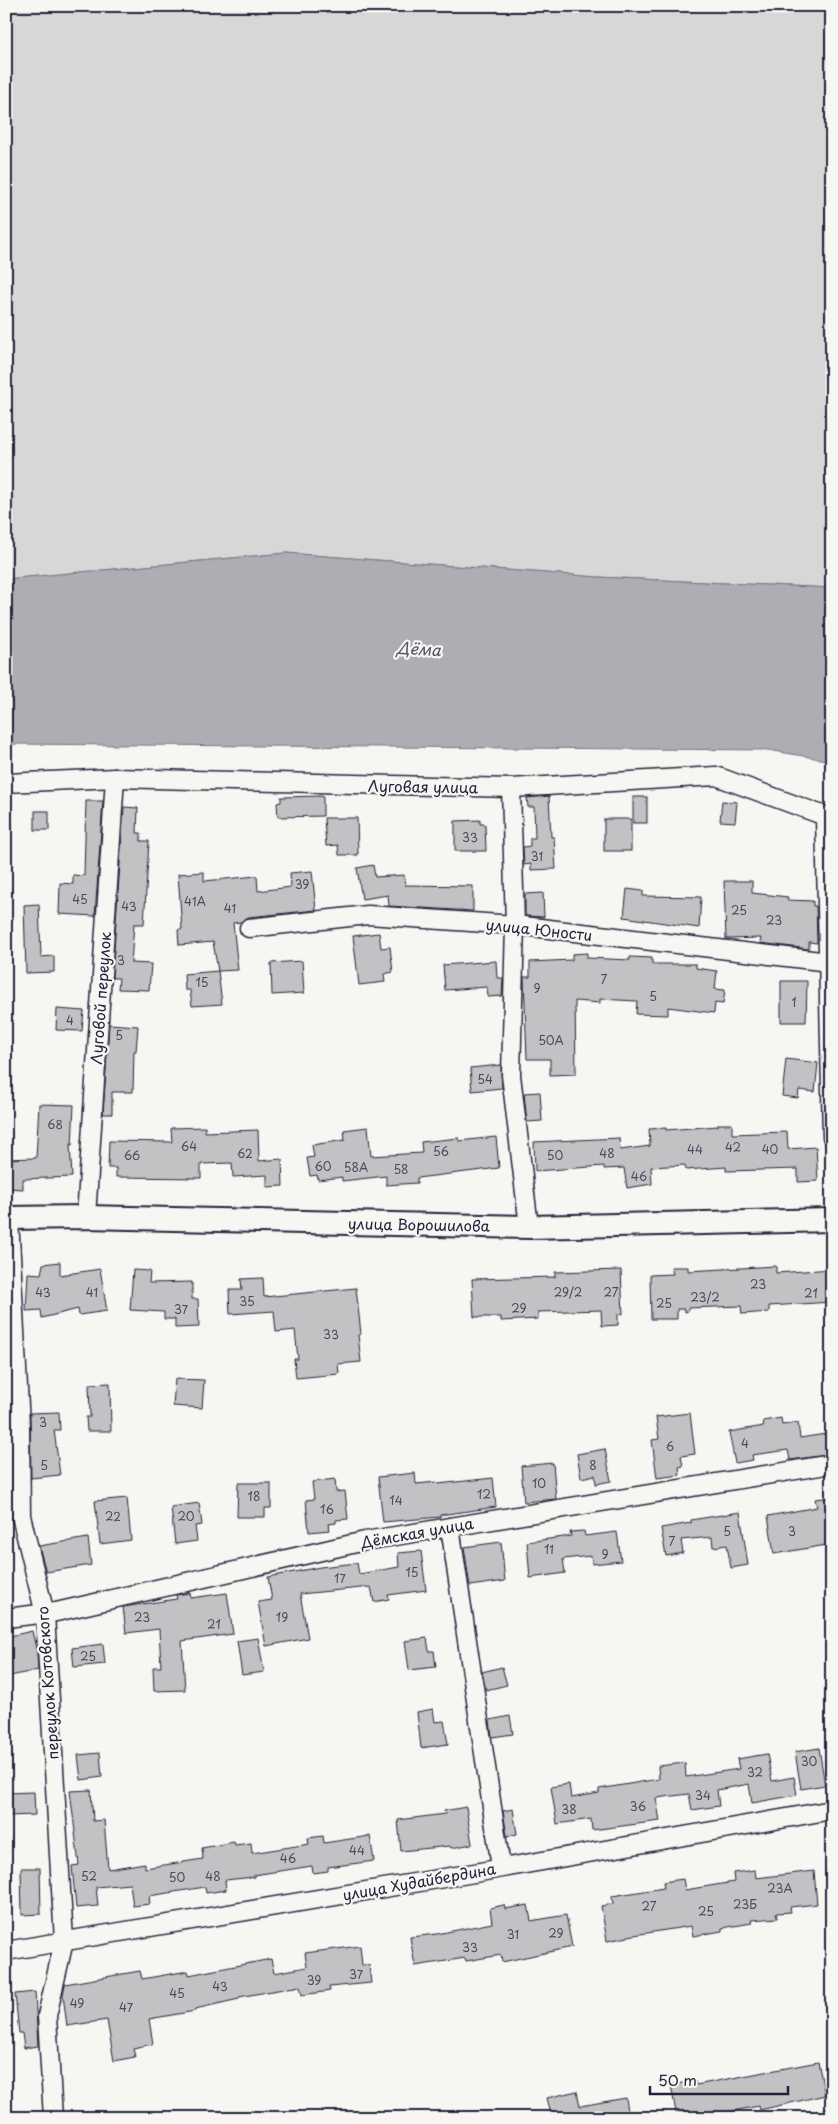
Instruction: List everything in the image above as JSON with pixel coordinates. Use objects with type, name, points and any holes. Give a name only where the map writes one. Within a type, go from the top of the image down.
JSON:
[{"type":"street","name":"Луговая улица","points":[[6,783],[114,778],[511,788],[716,776],[829,816]]},
{"type":"street","name":"Луговой переулок","points":[[86,1217],[114,778]]},
{"type":"street","points":[[511,788],[515,925],[511,1075],[529,1227]]},
{"type":"street","points":[[829,816],[828,962],[832,1137]]},
{"type":"street","name":"улица Юности","points":[[249,928],[368,915],[515,925],[828,962]]},
{"type":"street","name":"улица Ворошилова","points":[[7,1218],[86,1217],[529,1227],[832,1220]]},
{"type":"street","name":"переулок Котовского","points":[[7,1218],[13,1425],[21,1516],[45,1614],[64,1941],[47,2016],[53,2118]]},
{"type":"street","name":"Дёмская улица","points":[[6,1618],[45,1614],[365,1541],[832,1464]]},
{"type":"street","points":[[450,1527],[501,1867]]},
{"type":"street","name":"улица Худайбердина","points":[[6,1951],[480,1872],[832,1810]]},
{"type":"street","points":[[828,2118],[832,2117]]},
{"type":"shaded area","points":[[6,6],[832,6],[832,588],[598,577],[286,553],[6,579]]},
{"type":"water","name":"Дёма","points":[[286,553],[598,577],[832,588],[832,761],[768,750],[6,744],[6,579]]},
{"type":"building","points":[[323,796],[323,816],[278,817],[277,803],[281,802],[281,797]]},
{"type":"building","points":[[549,796],[551,837],[554,837],[556,869],[531,870],[531,864],[524,865],[523,847],[530,846],[530,838],[535,838],[534,807],[528,807],[527,798]]},
{"type":"building","points":[[633,797],[647,797],[647,823],[633,823]]},
{"type":"building","points":[[86,801],[103,801],[95,916],[59,914],[60,883],[73,884],[73,875],[84,876]]},
{"type":"building","points":[[722,801],[737,802],[735,822],[720,821]]},
{"type":"building","points":[[124,807],[138,808],[137,833],[141,833],[141,841],[149,841],[144,924],[134,924],[131,963],[151,964],[149,990],[118,989],[119,978],[112,978]]},
{"type":"building","points":[[35,811],[49,811],[49,830],[35,830]]},
{"type":"building","points":[[324,818],[357,818],[358,855],[339,855],[338,845],[326,846]]},
{"type":"building","points":[[604,819],[631,819],[631,851],[604,851]]},
{"type":"building","points":[[480,820],[480,824],[485,824],[486,851],[455,851],[455,821]]},
{"type":"building","points":[[373,865],[375,877],[404,875],[405,885],[473,886],[473,911],[389,906],[388,895],[362,899],[357,868]]},
{"type":"building","points":[[312,871],[316,910],[248,917],[241,922],[233,923],[238,970],[218,971],[213,942],[179,945],[178,930],[182,929],[178,874],[204,872],[204,881],[257,876],[258,891],[291,887],[290,873]]},
{"type":"building","points":[[724,881],[752,881],[752,893],[788,897],[787,900],[813,901],[813,906],[816,906],[817,943],[809,942],[809,949],[760,943],[761,938],[726,939]]},
{"type":"building","points":[[627,889],[643,891],[643,896],[701,897],[699,928],[624,917]]},
{"type":"building","points":[[543,893],[544,917],[525,916],[525,894]]},
{"type":"building","points":[[39,904],[41,957],[54,956],[54,972],[26,973],[24,905]]},
{"type":"building","points":[[379,933],[381,948],[390,947],[393,972],[384,974],[385,982],[359,985],[353,936]]},
{"type":"building","points":[[587,953],[587,958],[630,960],[630,957],[652,958],[652,964],[696,964],[696,968],[717,971],[715,989],[725,990],[723,1004],[715,1003],[714,1013],[668,1007],[668,1015],[636,1014],[637,1001],[600,999],[600,1003],[575,1001],[576,1074],[550,1075],[550,1059],[527,1059],[524,977],[530,977],[530,962],[572,960],[572,954]]},
{"type":"building","points":[[302,961],[304,993],[272,995],[271,963]]},
{"type":"building","points":[[496,961],[497,978],[503,978],[502,996],[488,997],[487,987],[445,990],[443,965]]},
{"type":"building","points":[[218,971],[222,1004],[192,1006],[190,990],[185,990],[184,974]]},
{"type":"building","points":[[781,981],[807,981],[806,1022],[781,1022]]},
{"type":"building","points":[[57,1009],[84,1011],[82,1031],[56,1030]]},
{"type":"building","points":[[109,1024],[138,1026],[136,1051],[134,1051],[133,1092],[112,1092],[112,1114],[103,1114]]},
{"type":"building","points":[[786,1059],[818,1063],[815,1092],[799,1090],[798,1098],[782,1096]]},
{"type":"building","points":[[501,1065],[502,1088],[472,1091],[470,1068]]},
{"type":"building","points":[[540,1092],[542,1121],[527,1122],[524,1093]]},
{"type":"building","points":[[39,1104],[74,1105],[72,1145],[70,1145],[72,1177],[23,1179],[23,1189],[6,1188],[6,1159],[36,1158]]},
{"type":"building","points":[[718,1124],[732,1124],[732,1134],[787,1132],[788,1149],[816,1147],[818,1181],[798,1182],[798,1169],[726,1171],[726,1167],[686,1170],[685,1165],[651,1167],[652,1184],[627,1188],[624,1168],[604,1169],[604,1166],[535,1171],[534,1142],[619,1138],[620,1150],[650,1146],[649,1129],[666,1128],[666,1130],[718,1126]]},
{"type":"building","points":[[205,1127],[205,1132],[258,1130],[259,1161],[282,1159],[283,1186],[267,1187],[267,1175],[233,1177],[232,1163],[201,1164],[201,1178],[116,1177],[116,1168],[108,1168],[109,1141],[172,1142],[171,1128]]},
{"type":"building","points":[[368,1127],[371,1156],[422,1153],[421,1142],[459,1138],[459,1141],[496,1137],[499,1168],[417,1178],[417,1183],[386,1185],[386,1176],[342,1181],[342,1177],[318,1180],[317,1175],[310,1176],[307,1158],[314,1157],[312,1145],[345,1140],[344,1130]]},
{"type":"building","points":[[60,1262],[60,1275],[100,1269],[107,1311],[79,1315],[78,1309],[42,1318],[41,1310],[26,1311],[28,1273],[41,1274],[43,1264]]},
{"type":"building","points":[[776,1266],[776,1273],[832,1269],[832,1302],[769,1306],[769,1312],[742,1314],[741,1306],[688,1308],[688,1311],[685,1312],[684,1309],[677,1309],[677,1319],[651,1319],[650,1275],[673,1274],[671,1267],[688,1267],[688,1271]]},
{"type":"building","points":[[133,1270],[150,1271],[149,1283],[192,1282],[192,1299],[198,1299],[199,1327],[175,1328],[175,1319],[164,1319],[164,1312],[130,1310]]},
{"type":"building","points":[[621,1270],[623,1314],[618,1314],[618,1325],[602,1326],[601,1310],[538,1312],[538,1319],[501,1321],[501,1317],[474,1317],[472,1279],[555,1277],[555,1272]]},
{"type":"building","points":[[263,1278],[264,1297],[356,1288],[361,1334],[358,1335],[361,1362],[338,1364],[339,1374],[296,1378],[294,1359],[298,1359],[295,1330],[276,1332],[274,1311],[230,1314],[229,1290],[242,1290],[241,1279]]},
{"type":"building","points":[[175,1379],[204,1380],[202,1408],[173,1406]]},
{"type":"building","points":[[110,1383],[111,1431],[87,1431],[86,1417],[90,1417],[89,1384]]},
{"type":"building","points":[[59,1412],[60,1430],[54,1430],[60,1475],[31,1478],[30,1413]]},
{"type":"building","points":[[690,1413],[695,1454],[681,1456],[683,1466],[679,1467],[680,1475],[657,1478],[652,1440],[659,1439],[656,1417]]},
{"type":"building","points":[[6,1414],[9,1414],[10,1460],[6,1461]]},
{"type":"building","points":[[781,1418],[782,1425],[798,1423],[800,1438],[832,1433],[832,1454],[790,1460],[788,1450],[752,1455],[753,1460],[735,1463],[729,1432],[764,1426],[763,1421]]},
{"type":"building","points":[[605,1449],[611,1481],[596,1484],[595,1475],[581,1478],[577,1454]]},
{"type":"building","points":[[553,1463],[556,1499],[524,1502],[521,1466]]},
{"type":"building","points":[[415,1473],[416,1484],[437,1482],[438,1484],[493,1478],[496,1507],[440,1515],[440,1517],[383,1522],[378,1477]]},
{"type":"building","points":[[335,1479],[336,1492],[345,1491],[348,1519],[336,1520],[336,1523],[329,1524],[330,1530],[309,1532],[306,1500],[314,1499],[312,1482]]},
{"type":"building","points":[[238,1483],[271,1483],[271,1508],[265,1508],[265,1517],[237,1517]]},
{"type":"building","points":[[832,1497],[832,1544],[774,1554],[768,1516],[817,1507],[815,1499]]},
{"type":"building","points":[[127,1498],[131,1540],[100,1544],[95,1501]]},
{"type":"building","points":[[199,1503],[202,1525],[195,1526],[197,1541],[175,1544],[171,1507]]},
{"type":"building","points":[[740,1512],[748,1565],[731,1568],[727,1545],[713,1547],[712,1537],[681,1540],[683,1553],[666,1556],[661,1528],[691,1523],[691,1520]]},
{"type":"building","points":[[584,1531],[585,1536],[617,1532],[621,1561],[592,1564],[591,1556],[563,1559],[565,1573],[530,1578],[527,1542],[571,1536],[570,1532]]},
{"type":"building","points":[[88,1538],[91,1565],[46,1572],[39,1546]]},
{"type":"building","points":[[501,1542],[505,1581],[470,1586],[464,1547]]},
{"type":"building","points":[[421,1551],[426,1590],[388,1595],[389,1599],[374,1602],[371,1587],[300,1594],[308,1638],[266,1646],[258,1602],[272,1600],[268,1577],[320,1567],[357,1563],[359,1574],[399,1567],[398,1553]]},
{"type":"building","points":[[190,1593],[191,1598],[227,1593],[233,1634],[182,1641],[185,1690],[154,1691],[153,1667],[161,1667],[159,1629],[126,1633],[123,1607],[177,1599],[176,1595]]},
{"type":"building","points":[[32,1631],[37,1653],[38,1670],[10,1676],[6,1661],[6,1637]]},
{"type":"building","points":[[258,1638],[264,1672],[242,1675],[237,1641]]},
{"type":"building","points":[[427,1638],[429,1651],[434,1651],[436,1667],[409,1670],[405,1641]]},
{"type":"building","points":[[103,1644],[105,1664],[74,1667],[72,1648]]},
{"type":"building","points":[[502,1667],[507,1685],[486,1690],[482,1672]]},
{"type":"building","points":[[433,1709],[435,1722],[444,1721],[448,1744],[421,1748],[417,1712]]},
{"type":"building","points":[[510,1716],[513,1734],[492,1737],[490,1720]]},
{"type":"building","points":[[819,1748],[825,1785],[801,1789],[795,1752]]},
{"type":"building","points":[[100,1753],[102,1777],[81,1780],[78,1755]]},
{"type":"building","points":[[767,1754],[772,1781],[794,1777],[797,1795],[752,1803],[749,1784],[717,1790],[719,1806],[692,1810],[689,1794],[656,1798],[660,1821],[592,1830],[591,1819],[557,1824],[551,1787],[569,1784],[571,1798],[599,1793],[599,1789],[659,1779],[658,1766],[685,1763],[686,1777],[739,1769],[737,1759]]},
{"type":"building","points":[[91,1790],[93,1821],[104,1820],[108,1869],[145,1863],[145,1868],[203,1859],[202,1848],[234,1842],[235,1845],[251,1843],[252,1853],[309,1844],[308,1838],[323,1836],[324,1843],[370,1836],[374,1861],[328,1867],[328,1871],[313,1873],[312,1866],[254,1875],[254,1877],[225,1880],[226,1890],[206,1893],[205,1887],[149,1896],[150,1904],[133,1906],[130,1884],[96,1887],[98,1906],[76,1908],[72,1866],[79,1865],[70,1791]]},
{"type":"building","points":[[34,1792],[35,1815],[8,1816],[6,1793]]},
{"type":"building","points":[[466,1807],[472,1844],[451,1848],[450,1846],[401,1851],[398,1820],[445,1814],[444,1811]]},
{"type":"building","points":[[513,1809],[517,1834],[507,1836],[503,1811]]},
{"type":"building","points":[[21,1868],[40,1868],[41,1914],[22,1915]]},
{"type":"building","points":[[755,1870],[756,1878],[814,1871],[817,1904],[790,1907],[791,1912],[776,1913],[778,1918],[751,1920],[752,1923],[722,1928],[722,1931],[693,1936],[691,1926],[607,1941],[601,1906],[613,1904],[612,1896],[664,1888],[663,1882],[683,1879],[685,1890],[734,1882],[733,1873]]},
{"type":"building","points":[[504,1905],[505,1909],[528,1905],[531,1921],[566,1915],[572,1947],[502,1962],[501,1955],[466,1961],[465,1958],[415,1966],[410,1937],[437,1934],[492,1923],[490,1908]]},
{"type":"building","points":[[360,1946],[362,1965],[369,1965],[371,1983],[329,1987],[330,1991],[302,1995],[300,1986],[239,1997],[239,1999],[195,2009],[195,2011],[149,2019],[153,2044],[133,2048],[135,2057],[114,2061],[107,2020],[67,2026],[63,1995],[65,1984],[140,1971],[142,1979],[188,1971],[189,1975],[271,1959],[274,1973],[307,1967],[305,1953]]},
{"type":"building","points":[[35,1992],[38,2046],[24,2048],[22,2033],[19,2033],[15,1994]]},
{"type":"building","points":[[818,2062],[825,2095],[760,2110],[759,2106],[695,2118],[677,2118],[671,2085],[695,2081],[696,2085]]},
{"type":"building","points":[[577,2091],[580,2106],[626,2098],[629,2118],[552,2118],[547,2098]]}]
